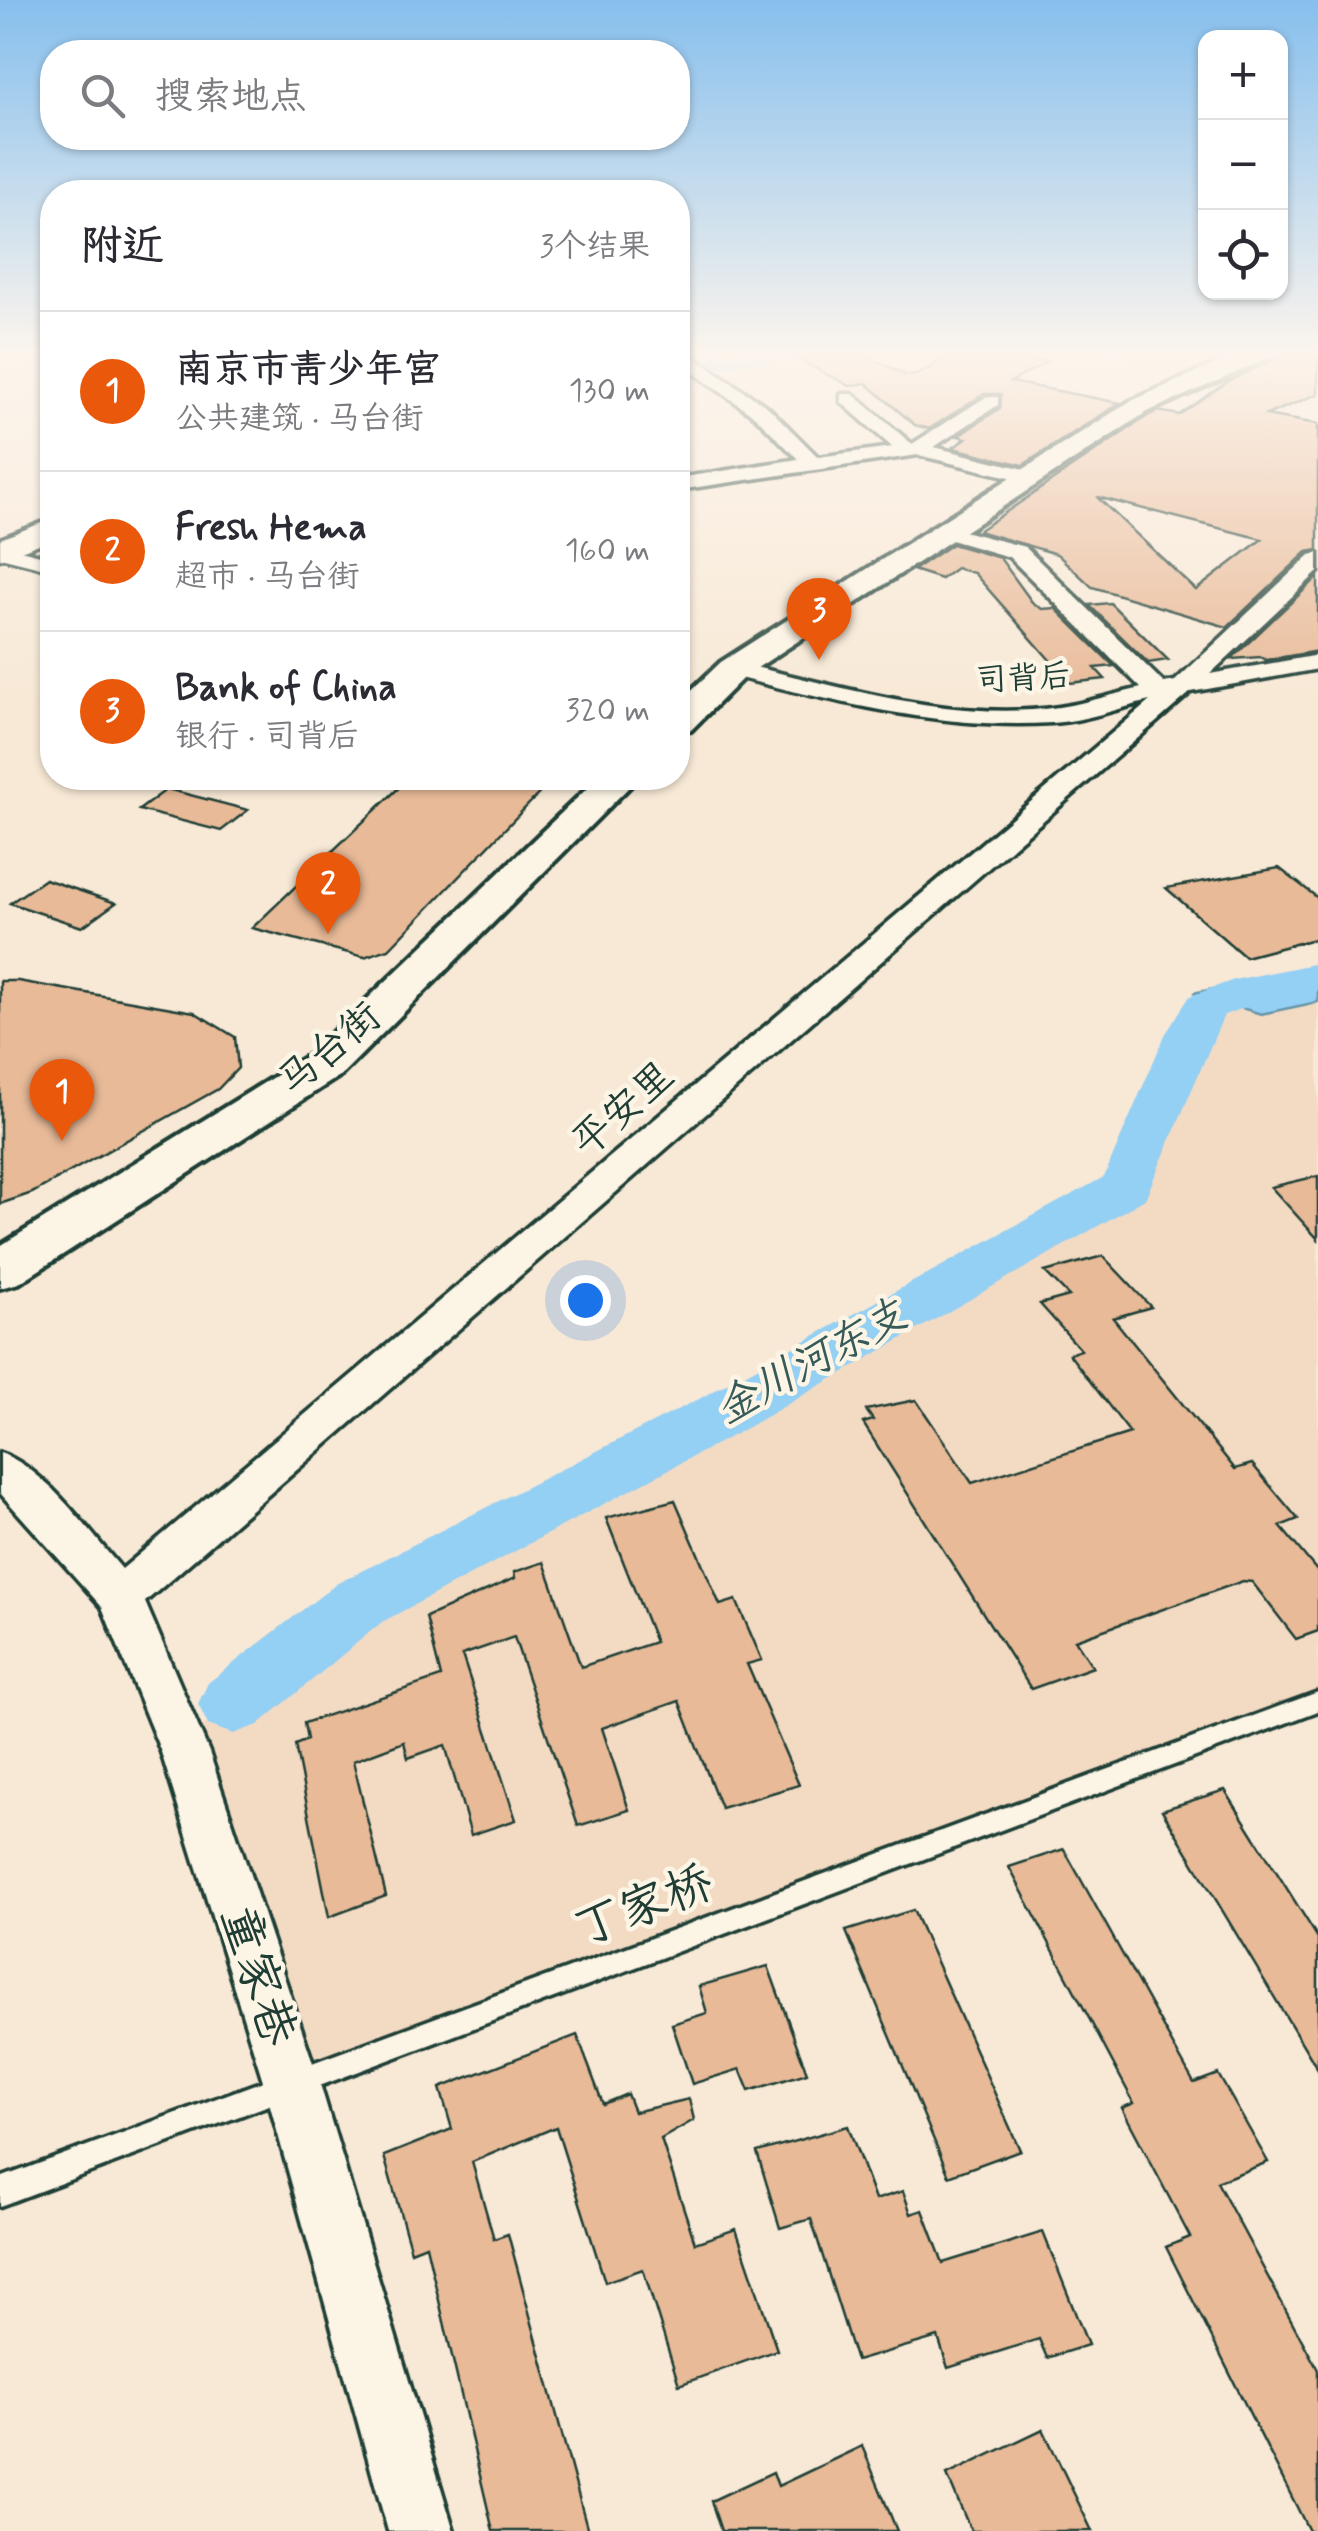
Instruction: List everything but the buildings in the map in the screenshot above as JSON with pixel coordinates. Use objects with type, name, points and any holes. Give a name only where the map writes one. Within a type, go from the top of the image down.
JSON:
[{"type":"main road","points":[[0,548],[40,530]]},
{"type":"street","points":[[690,482],[767,470]]},
{"type":"street","points":[[1004,470],[1030,476]]},
{"type":"street","points":[[690,710],[732,670],[1039,470]]},
{"type":"street","points":[[944,532],[1017,552],[1171,689]]},
{"type":"street","points":[[0,548],[40,560]]},
{"type":"street","name":"平安里","points":[[120,1598],[1318,560]]},
{"type":"street","name":"司背后","points":[[732,670],[971,717],[1057,715],[1318,662]]},
{"type":"street","name":"马台街","points":[[0,1270],[325,1065],[607,790]]},
{"type":"street","name":"童家巷","points":[[0,1470],[30,1494],[120,1598],[184,1752],[292,2084],[422,2531]]},
{"type":"lane","name":"丁家桥","points":[[0,2192],[1318,1701]]},
{"type":"shaded area","points":[[1318,977],[1318,1701],[292,2084],[181,1743],[359,1603],[1126,1187],[1189,1035],[1206,1006],[1250,990]]},
{"type":"water","points":[[1318,968],[1318,1002],[1261,1014],[1193,993]]},
{"type":"waterway","name":"金川河东支","points":[[233,1704],[359,1603],[720,1415],[1126,1187],[1189,1035],[1206,1006],[1250,990],[1318,977]]},
{"type":"place","name":"Bank of China","points":[[819,660]]},
{"type":"place","name":"Fresh Hema","points":[[328,934]]},
{"type":"place","name":"南京市青少年宫","points":[[62,1141]]}]
